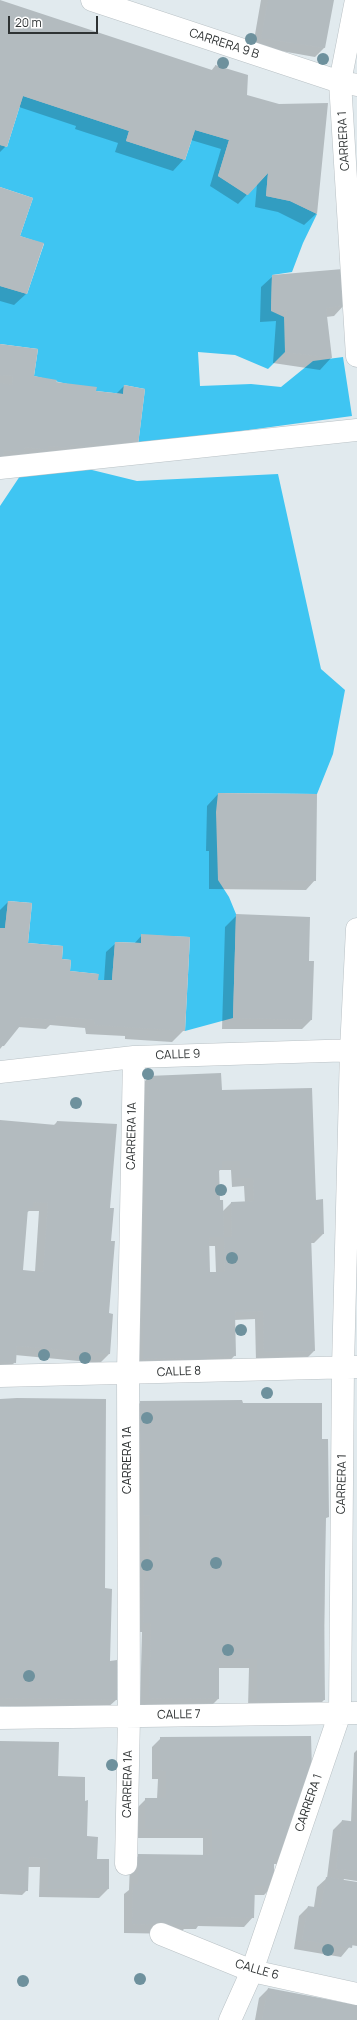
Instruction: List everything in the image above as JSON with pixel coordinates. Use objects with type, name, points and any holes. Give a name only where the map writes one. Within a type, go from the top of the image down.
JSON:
[{"type":"street","name":"CARRERA 9 B","points":[[92,0],[349,84]]},
{"type":"street","name":"CARRERA 1","points":[[356,0],[349,84],[357,356]]},
{"type":"street","points":[[0,468],[357,430]]},
{"type":"street","name":"CARRERA 1","points":[[230,2020],[252,1971],[349,1713],[350,1367],[357,929]]},
{"type":"street","name":"CALLE 9","points":[[0,1072],[134,1057],[354,1050]]},
{"type":"street","name":"CARRERA 1A","points":[[126,1864],[129,1716],[128,1373],[134,1057]]},
{"type":"street","name":"CALLE 8","points":[[0,1376],[350,1367]]},
{"type":"street","name":"CALLE 7","points":[[0,1718],[349,1713]]},
{"type":"street","name":"CALLE 6","points":[[161,1934],[252,1971],[357,1994]]},
{"type":"shaded area","points":[[23,96],[129,131],[126,141],[185,160],[195,130],[229,140],[218,176],[247,195],[268,173],[266,196],[290,201],[317,214],[303,243],[292,272],[272,275],[271,311],[284,317],[285,352],[268,369],[235,355],[198,352],[200,386],[251,384],[281,387],[313,361],[343,357],[352,416],[138,445],[145,389],[124,385],[123,394],[96,391],[34,376],[38,349],[0,344],[0,286],[27,294],[44,244],[20,236],[33,198],[0,187],[0,145],[7,147]]},
{"type":"shaded area","points":[[88,469],[137,481],[278,474],[321,669],[345,690],[333,754],[317,794],[218,793],[216,812],[218,880],[229,897],[236,914],[233,1018],[185,1031],[190,937],[141,935],[141,943],[115,942],[112,980],[98,980],[98,974],[70,971],[71,960],[62,959],[63,946],[28,943],[32,903],[8,901],[5,928],[0,928],[0,506],[20,476]]},
{"type":"building","points":[[0,0],[215,71],[215,65],[248,75],[247,95],[279,104],[328,103],[317,214],[290,201],[266,196],[268,173],[248,195],[218,176],[229,140],[195,130],[185,160],[126,141],[129,131],[23,96],[7,147],[0,145]]},
{"type":"building","points":[[268,0],[334,0],[325,48],[261,38]]},
{"type":"building","points":[[0,187],[33,198],[20,236],[44,243],[27,294],[0,286]]},
{"type":"building","points":[[343,269],[346,305],[326,308],[332,358],[285,352],[287,310],[271,311],[272,275]]},
{"type":"building","points":[[0,344],[38,349],[34,376],[57,380],[56,382],[97,387],[96,391],[123,394],[124,385],[145,389],[138,445],[116,443],[116,447],[90,443],[89,447],[71,445],[70,448],[48,446],[48,450],[25,447],[24,453],[4,450],[3,459],[0,458],[0,383],[12,385],[13,376],[0,375]]},
{"type":"building","points":[[218,793],[317,794],[316,881],[218,880]]},
{"type":"building","points":[[8,901],[32,903],[28,943],[63,946],[62,959],[71,960],[70,971],[99,974],[98,980],[112,980],[115,942],[141,943],[141,934],[190,937],[185,1031],[95,1025],[94,1020],[56,1016],[56,1020],[20,1017],[20,1026],[4,1046],[0,1046],[0,928],[5,928]]},
{"type":"building","points":[[236,914],[310,917],[309,961],[314,961],[312,1020],[233,1018]]},
{"type":"building","points":[[221,1073],[222,1090],[312,1088],[316,1200],[323,1199],[324,1234],[311,1234],[315,1351],[264,1352],[263,1311],[235,1312],[236,1356],[207,1357],[207,1364],[184,1364],[184,1358],[143,1359],[143,1274],[149,1274],[145,1172],[140,1172],[139,1119],[150,1119],[148,1076]],"holes":[[[222,1161],[240,1161],[240,1178],[253,1178],[254,1201],[231,1202],[232,1237],[224,1237],[223,1200],[220,1200],[219,1169],[222,1169]],[[209,1237],[224,1237],[225,1272],[210,1272]]]},
{"type":"building","points":[[0,1120],[56,1125],[57,1121],[117,1124],[110,1208],[114,1208],[111,1241],[115,1241],[109,1313],[113,1314],[110,1354],[17,1346],[16,1363],[0,1362]],"holes":[[[33,1202],[48,1203],[43,1272],[23,1270],[28,1208],[33,1208]]]},
{"type":"building","points":[[0,1399],[106,1399],[105,1588],[112,1589],[110,1661],[117,1660],[117,1700],[0,1698]]},
{"type":"building","points":[[242,1400],[243,1403],[322,1403],[322,1439],[328,1439],[329,1517],[326,1518],[324,1625],[325,1700],[257,1700],[257,1659],[219,1659],[219,1699],[149,1698],[151,1623],[143,1623],[144,1580],[149,1580],[150,1515],[143,1516],[143,1453],[141,1453],[140,1401]]},
{"type":"building","points":[[311,1736],[312,1770],[308,1770],[308,1797],[300,1829],[288,1829],[289,1855],[274,1855],[274,1886],[255,1886],[254,1918],[206,1917],[206,1920],[189,1920],[189,1925],[132,1924],[133,1884],[138,1884],[138,1854],[212,1855],[212,1829],[145,1829],[145,1798],[166,1798],[166,1771],[160,1770],[160,1737]]},
{"type":"building","points":[[0,1741],[59,1742],[58,1776],[85,1777],[85,1801],[88,1800],[87,1836],[98,1837],[97,1859],[109,1859],[109,1889],[48,1889],[48,1859],[29,1857],[28,1891],[0,1890]]},
{"type":"building","points":[[342,1820],[357,1822],[357,1871],[336,1869]]},
{"type":"building","points":[[326,1877],[357,1882],[357,1936],[354,1935],[352,1948],[302,1940],[308,1906],[321,1908]]},
{"type":"building","points":[[268,1988],[357,2005],[357,2020],[262,2020]]}]
